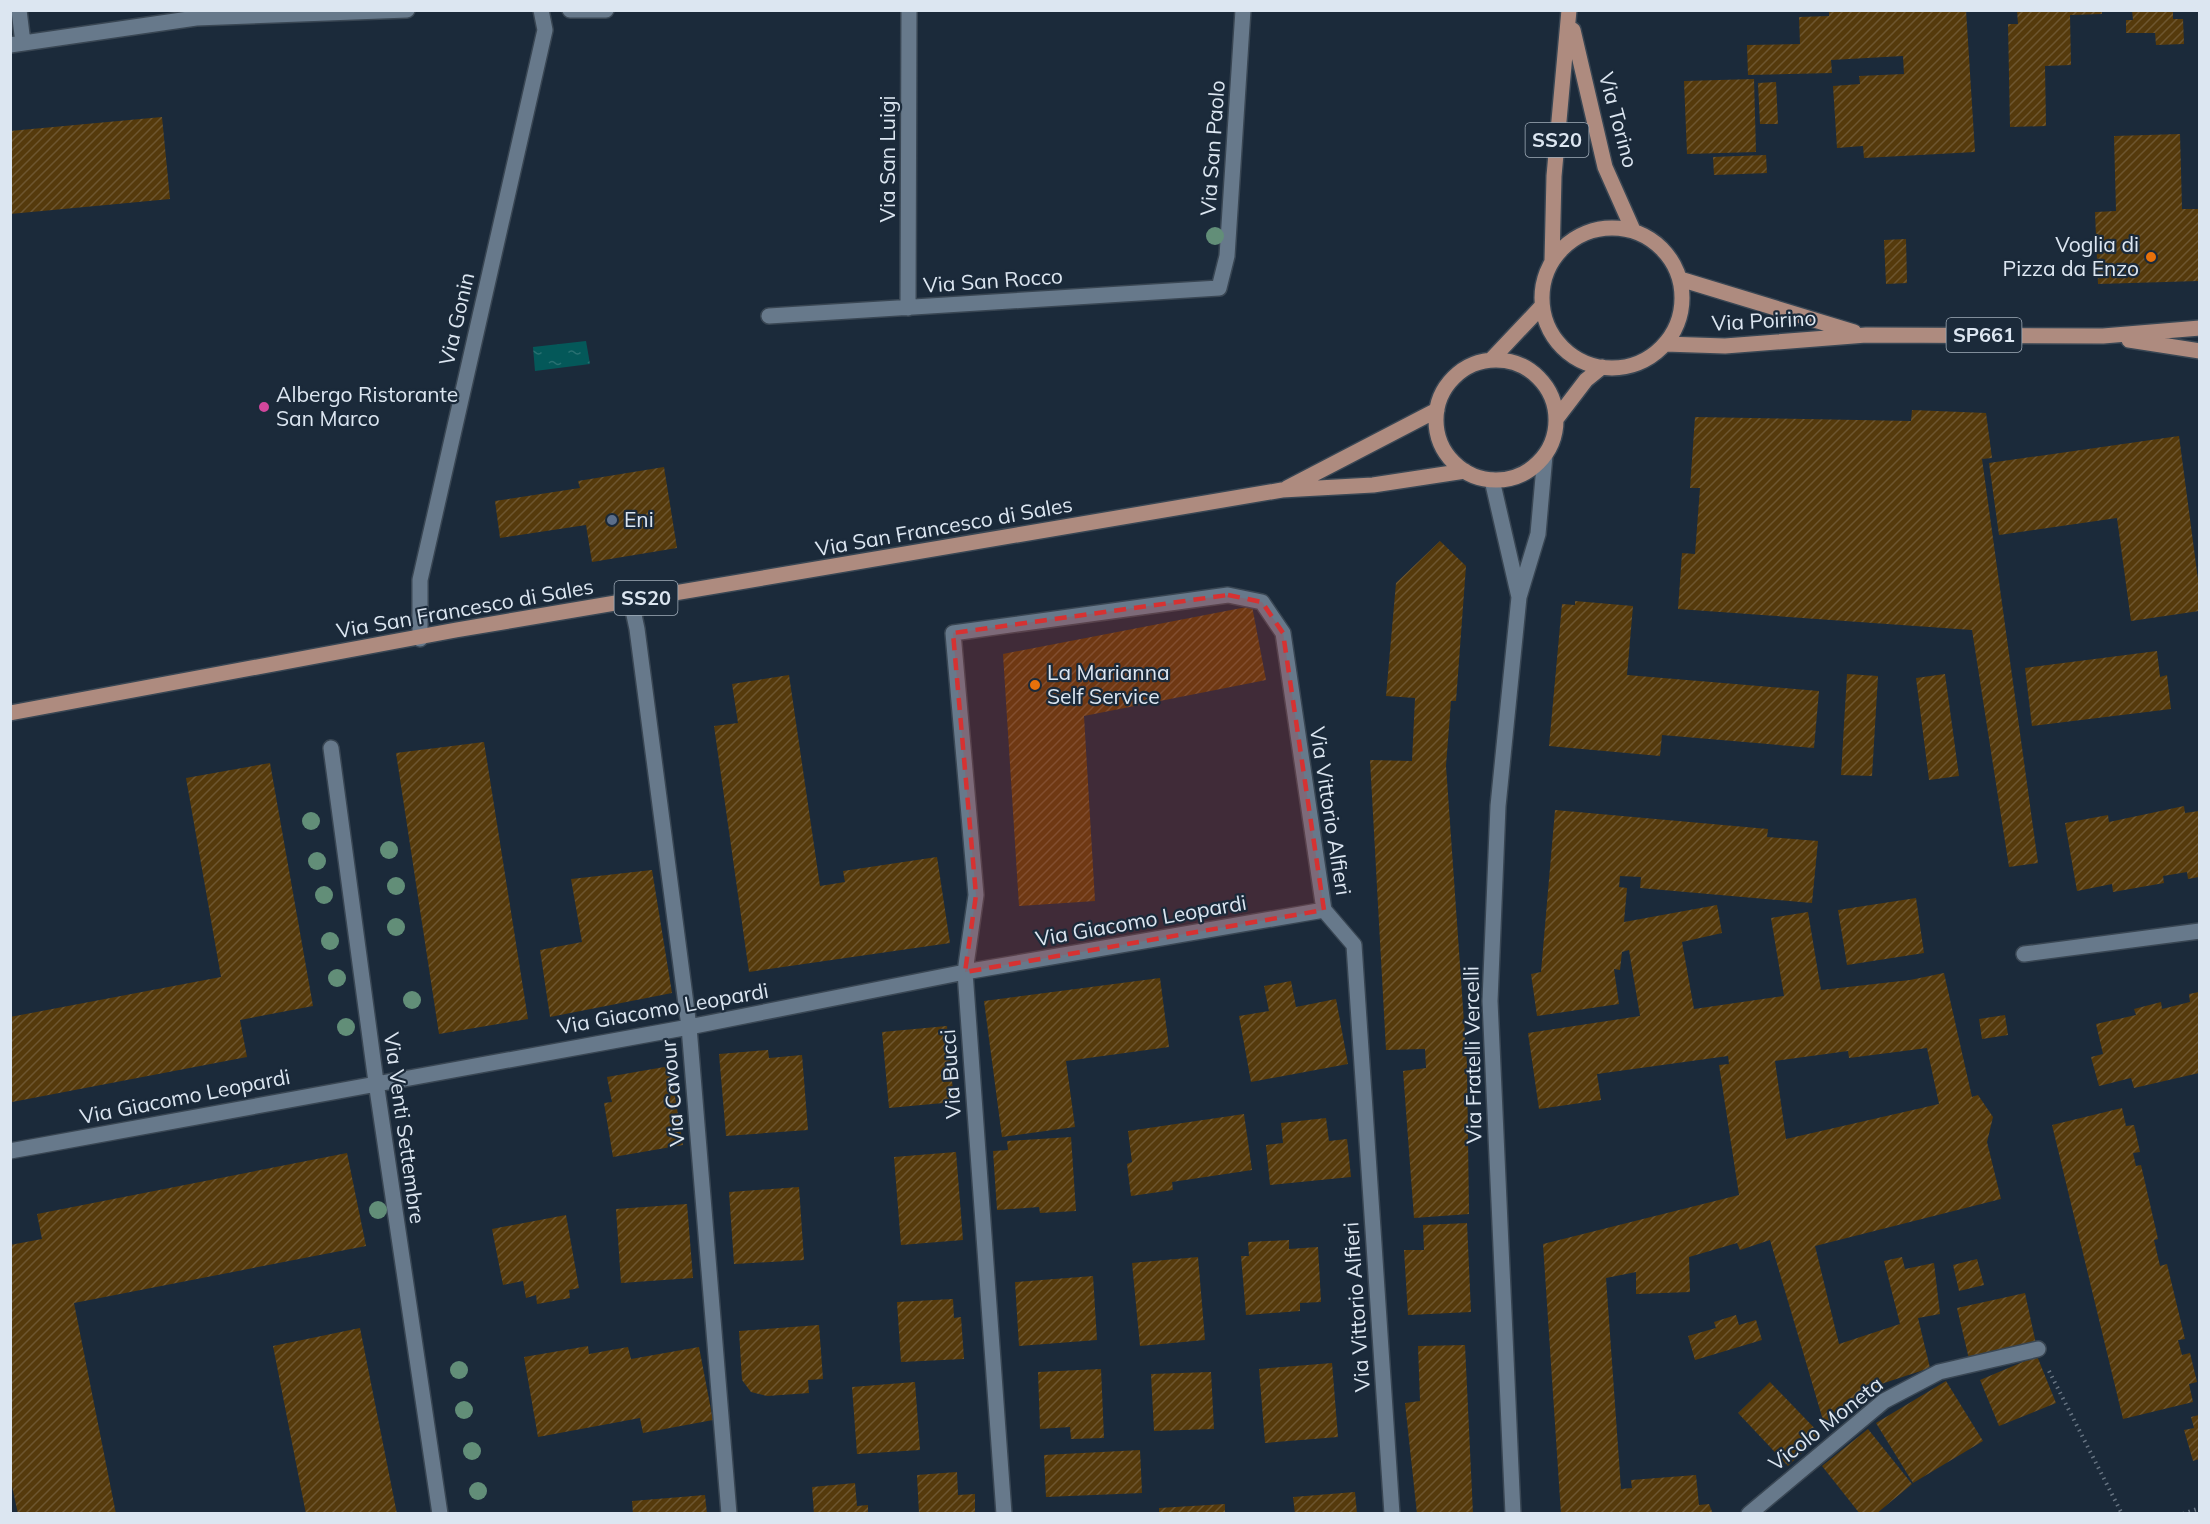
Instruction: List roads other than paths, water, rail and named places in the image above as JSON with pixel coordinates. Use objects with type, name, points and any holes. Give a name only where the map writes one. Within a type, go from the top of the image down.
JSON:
[{"type":"main road","name":"Via Torino","points":[[1570,15],[1605,167],[1633,230]]},
{"type":"main road","name":"Via Torino","points":[[1552,261],[1554,176],[1570,15]]},
{"type":"main road","points":[[1610,227],[1633,230],[1654,241],[1671,257],[1680,279],[1683,302],[1678,324],[1665,344],[1647,358],[1626,367],[1602,367],[1580,361],[1562,347],[1548,328],[1542,306],[1543,283],[1552,261],[1567,243],[1587,232],[1610,227]]},
{"type":"main road","name":"Via Poirino","points":[[1680,279],[1733,297],[1866,335]]},
{"type":"main road","points":[[1491,360],[1542,306]]},
{"type":"main road","name":"Via Poirino","points":[[1665,344],[1725,346],[1866,335],[2103,336],[2199,328]]},
{"type":"main road","name":"Via Poirino","points":[[2103,336],[2199,351]]},
{"type":"main road","points":[[1491,360],[1510,361],[1528,369],[1543,382],[1553,399],[1557,418],[1554,438],[1545,455],[1530,470],[1512,478],[1492,480],[1465,471],[1451,460],[1441,445],[1437,428],[1437,410],[1443,391],[1455,375],[1472,364],[1491,360]]},
{"type":"main road","points":[[1557,418],[1586,380],[1602,367]]},
{"type":"main road","name":"Via San Francesco di Sales","points":[[1282,490],[1437,410]]},
{"type":"main road","name":"Via San Francesco di Sales","points":[[10,713],[631,601],[1282,490],[1373,485],[1465,471]]},
{"type":"street","points":[[19,10],[17,44],[196,18],[407,10]]},
{"type":"street","name":"Via Gonin","points":[[420,639],[420,580],[544,30],[541,10]]},
{"type":"street","points":[[570,10],[606,10]]},
{"type":"street","name":"Via San Luigi","points":[[908,308],[909,10]]},
{"type":"street","name":"Via San Paolo","points":[[1219,288],[1227,256],[1243,10]]},
{"type":"street","name":"Via San Rocco","points":[[769,316],[1219,288]]},
{"type":"street","name":"Via Fratelli Vercelli","points":[[1513,1514],[1490,1001],[1498,806],[1519,597],[1538,534],[1545,455]]},
{"type":"street","name":"Via Fratelli Vercelli","points":[[1492,480],[1519,597]]},
{"type":"street","name":"Via Vittorio Alfieri","points":[[953,633],[1228,595],[1262,602],[1282,633],[1324,910],[1354,945],[1392,1514]]},
{"type":"street","name":"Via Cavour","points":[[631,601],[637,630],[689,1027],[729,1514]]},
{"type":"street","name":"Via Bucci","points":[[953,633],[976,895],[965,972],[1004,1514]]},
{"type":"street","name":"Via Venti Settembre","points":[[331,748],[376,1082],[440,1514]]},
{"type":"street","name":"Via Giacomo Leopardi","points":[[10,1151],[376,1082],[689,1027],[965,972],[1324,910]]},
{"type":"street","points":[[2024,954],[2199,931]]},
{"type":"street","name":"Vicolo Moneta","points":[[1749,1514],[1884,1401],[1939,1372],[2038,1348]]},
{"type":"water","points":[[586,341],[590,364],[535,371],[533,347]]},
{"type":"place","name":"Voglia di Pizza da Enzo","points":[[2151,257]]},
{"type":"place","name":"Albergo Ristorante San Marco","points":[[264,407]]},
{"type":"place","name":"Eni","points":[[612,520]]},
{"type":"place","name":"La Marianna Self Service","points":[[1035,685]]}]
